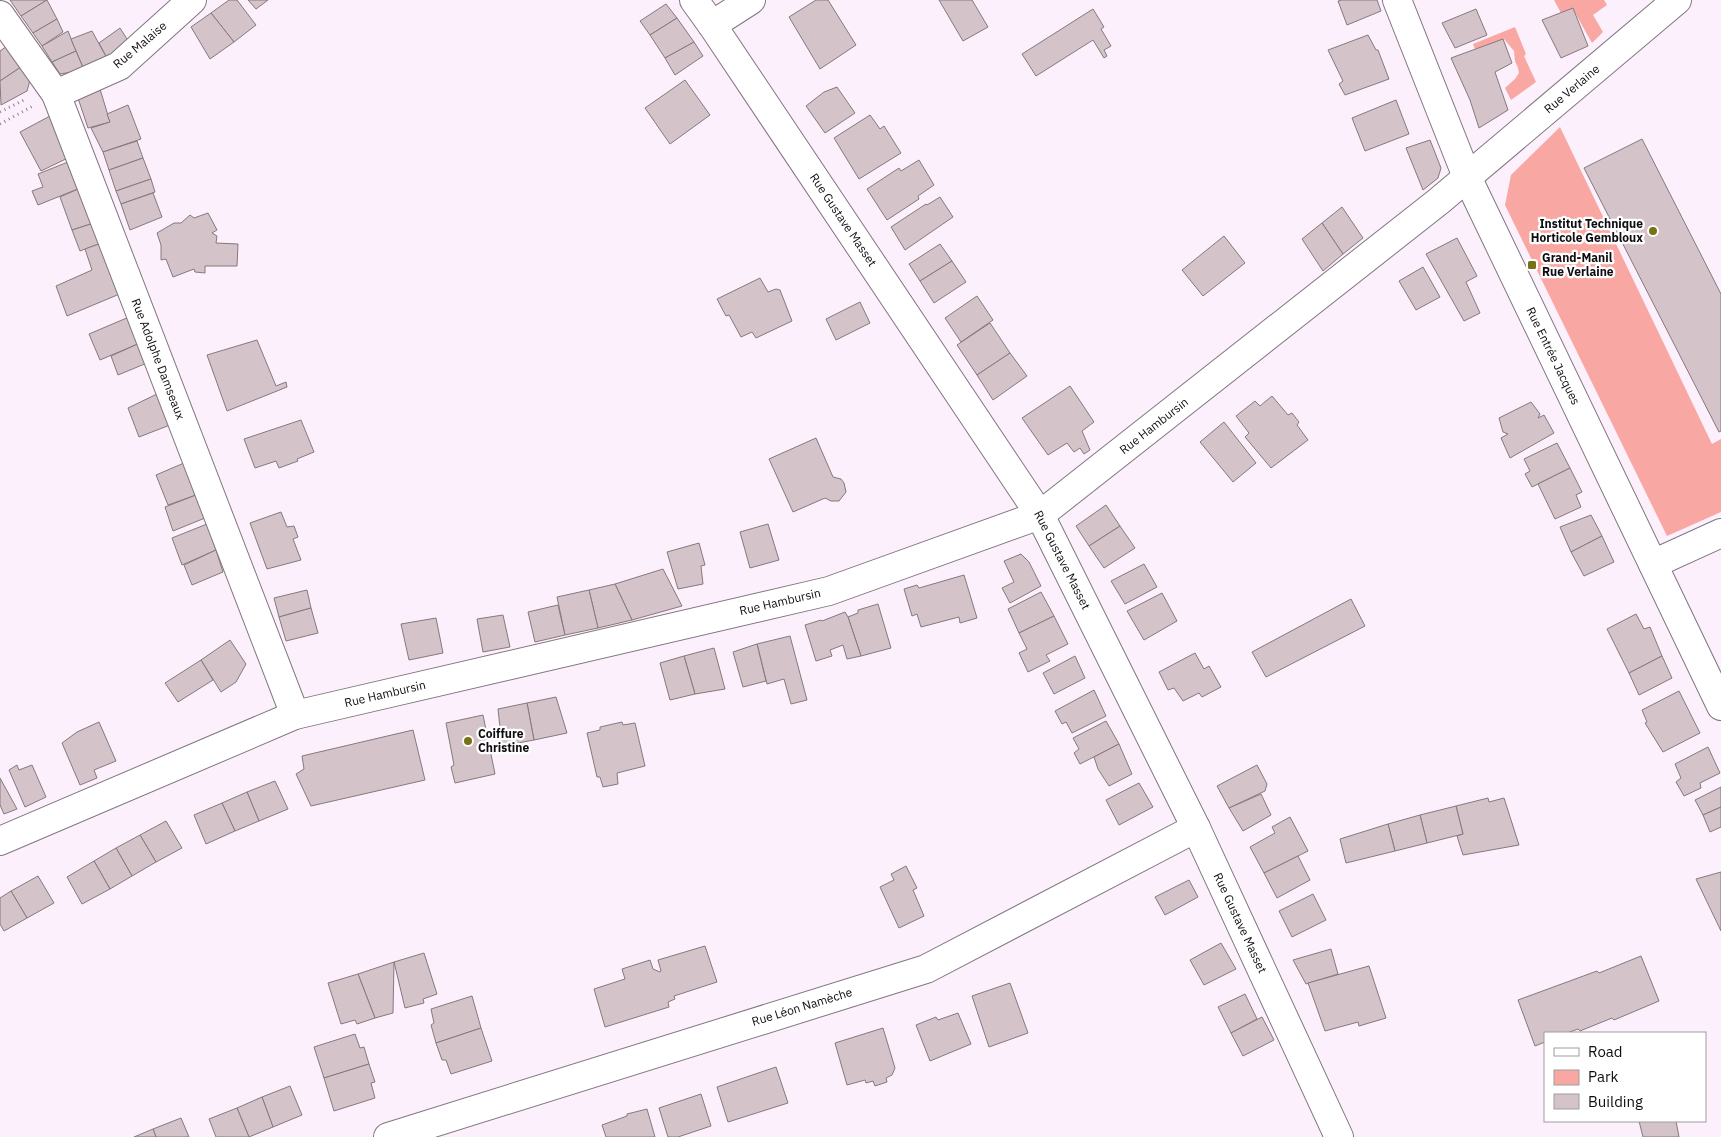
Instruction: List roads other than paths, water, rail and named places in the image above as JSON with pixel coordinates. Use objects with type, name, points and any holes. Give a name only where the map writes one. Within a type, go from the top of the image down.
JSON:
[{"type":"street","name":"Rue Malaise","points":[[56,94],[119,66],[192,0]]},
{"type":"street","name":"Rue Gustave Masset","points":[[694,0],[1040,516],[1196,828],[1339,1137]]},
{"type":"street","points":[[712,25],[751,0]]},
{"type":"street","name":"Rue Entrée Jacques","points":[[1397,0],[1466,177],[1721,706]]},
{"type":"street","name":"Rue Verlaine","points":[[1466,177],[1677,0]]},
{"type":"street","name":"Rue Adolphe Damseaux","points":[[0,15],[56,94],[295,715]]},
{"type":"street","name":"Rue Hambursin","points":[[0,841],[295,715],[829,591],[1040,516],[1439,201],[1466,177]]},
{"type":"street","points":[[1653,564],[1721,533]]},
{"type":"street","name":"Rue Léon Namèche","points":[[388,1137],[926,969],[1196,828]]},
{"type":"place","name":"Institut Technique Horticole Gembloux","points":[[1653,231]]},
{"type":"place","name":"Grand-Manil Rue Verlaine","points":[[1532,265]]},
{"type":"place","name":"Coiffure Christine","points":[[468,741]]}]
